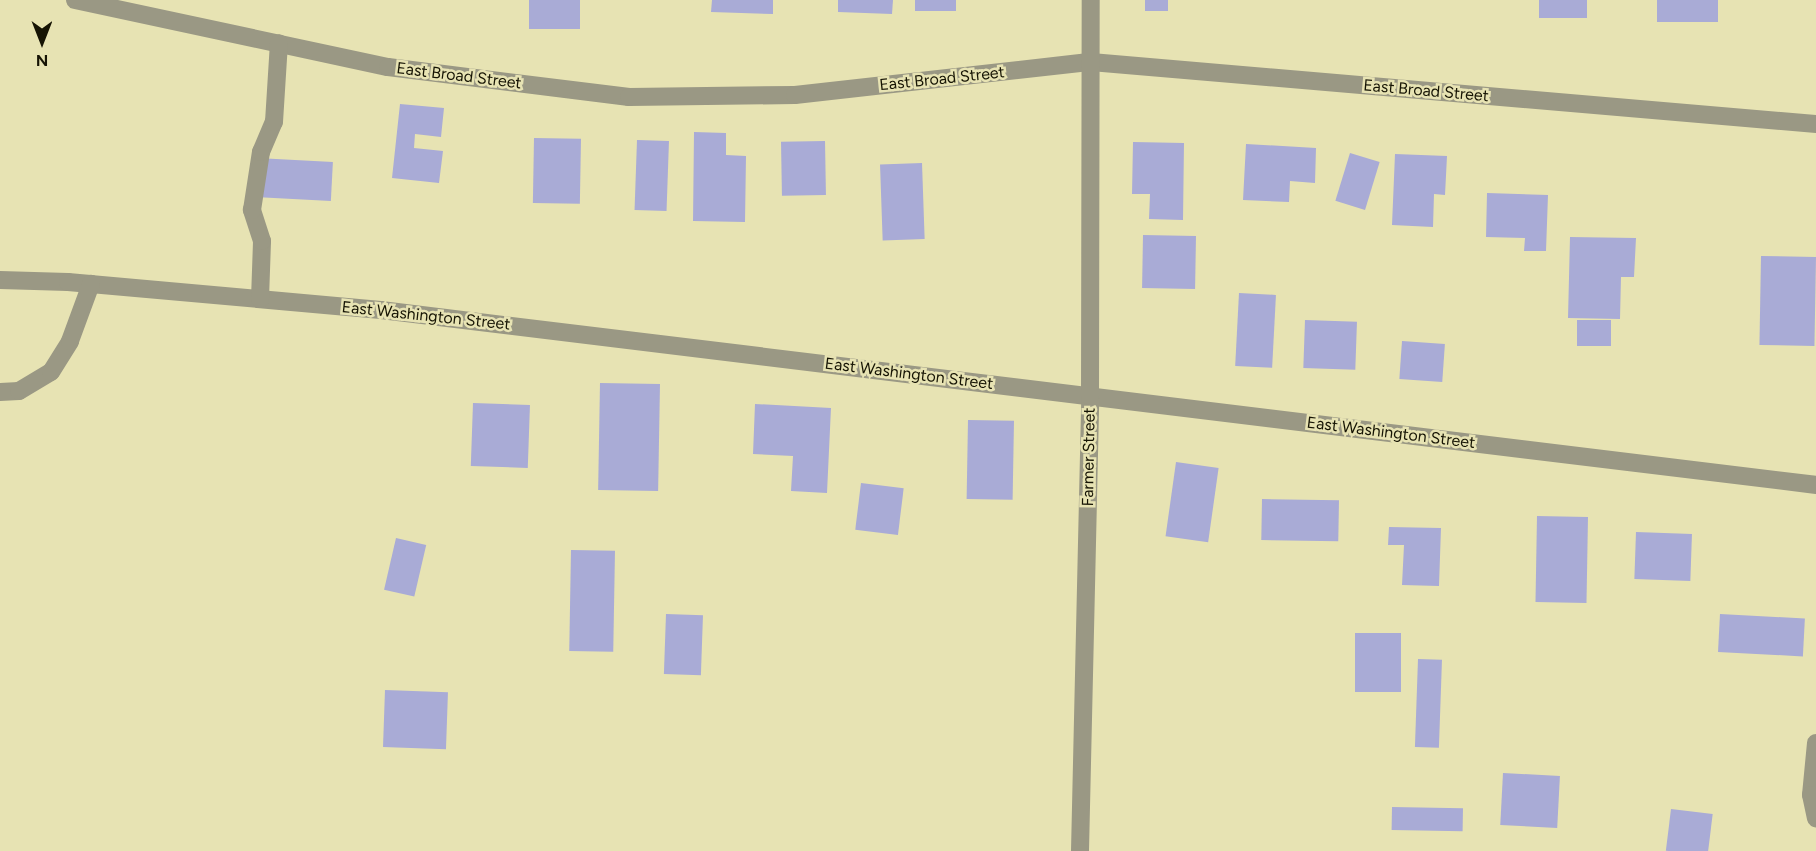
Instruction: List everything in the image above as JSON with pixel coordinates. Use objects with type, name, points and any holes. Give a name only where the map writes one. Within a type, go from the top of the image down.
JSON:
[{"type":"street","name":"East Broad Street","points":[[75,0],[388,67],[629,97],[795,95],[1091,62],[1816,124]]},
{"type":"street","name":"Farmer Street","points":[[1080,851],[1090,396],[1091,0]]},
{"type":"street","points":[[260,299],[262,241],[252,210],[261,152],[274,122],[279,43]]},
{"type":"street","name":"East Washington Street","points":[[0,280],[91,284],[381,310],[1816,485]]},
{"type":"street","points":[[0,392],[19,391],[51,372],[70,341],[91,284]]},
{"type":"street","points":[[1816,743],[1811,795],[1816,818]]},
{"type":"building","points":[[529,0],[580,0],[580,29],[529,29]]},
{"type":"building","points":[[712,0],[773,0],[773,14],[711,12]]},
{"type":"building","points":[[838,0],[893,0],[892,14],[838,12]]},
{"type":"building","points":[[915,0],[956,0],[956,11],[915,11]]},
{"type":"building","points":[[1145,0],[1168,0],[1168,11],[1145,11]]},
{"type":"building","points":[[1539,0],[1587,0],[1587,18],[1539,18]]},
{"type":"building","points":[[1657,0],[1718,0],[1718,22],[1657,22]]},
{"type":"building","points":[[400,104],[444,108],[441,137],[415,134],[414,148],[443,151],[439,183],[392,178]]},
{"type":"building","points":[[694,132],[726,133],[726,155],[746,156],[745,222],[693,221]]},
{"type":"building","points":[[534,138],[581,139],[580,204],[533,203]]},
{"type":"building","points":[[637,140],[669,141],[667,211],[635,210]]},
{"type":"building","points":[[825,141],[826,195],[782,196],[781,142]]},
{"type":"building","points":[[1133,142],[1184,143],[1183,220],[1149,219],[1150,194],[1132,194]]},
{"type":"building","points":[[1246,144],[1316,148],[1315,183],[1290,181],[1289,202],[1243,200]]},
{"type":"building","points":[[1350,153],[1380,162],[1365,210],[1335,201]]},
{"type":"building","points":[[1395,154],[1447,156],[1445,195],[1434,194],[1433,227],[1392,225]]},
{"type":"building","points":[[257,158],[333,162],[331,201],[255,197]]},
{"type":"building","points":[[922,163],[925,239],[883,240],[880,164]]},
{"type":"building","points":[[1487,193],[1548,195],[1546,251],[1524,251],[1525,238],[1486,237]]},
{"type":"building","points":[[1143,235],[1196,236],[1195,289],[1142,288]]},
{"type":"building","points":[[1570,237],[1636,238],[1634,277],[1621,277],[1620,319],[1568,318]]},
{"type":"building","points":[[1761,256],[1816,257],[1814,346],[1759,345]]},
{"type":"building","points":[[1239,293],[1276,295],[1272,368],[1235,366]]},
{"type":"building","points":[[1305,320],[1357,322],[1355,370],[1303,368]]},
{"type":"building","points":[[1577,320],[1611,320],[1611,346],[1577,346]]},
{"type":"building","points":[[1402,341],[1445,344],[1442,382],[1399,379]]},
{"type":"building","points":[[600,383],[660,384],[658,491],[598,490]]},
{"type":"building","points":[[473,403],[530,405],[528,468],[471,466]]},
{"type":"building","points":[[755,404],[831,408],[827,493],[791,491],[793,456],[753,454]]},
{"type":"building","points":[[968,420],[1014,421],[1013,500],[967,499]]},
{"type":"building","points":[[1176,462],[1219,468],[1208,542],[1166,536]]},
{"type":"building","points":[[861,483],[904,488],[898,535],[855,530]]},
{"type":"building","points":[[1262,499],[1339,500],[1338,541],[1261,540]]},
{"type":"building","points":[[1537,516],[1588,517],[1586,603],[1535,602]]},
{"type":"building","points":[[1389,527],[1441,528],[1439,586],[1402,585],[1404,545],[1388,545]]},
{"type":"building","points":[[1636,532],[1692,534],[1690,581],[1634,579]]},
{"type":"building","points":[[396,538],[426,545],[414,597],[384,590]]},
{"type":"building","points":[[571,550],[615,551],[613,652],[569,651]]},
{"type":"building","points":[[666,614],[703,615],[701,675],[664,674]]},
{"type":"building","points":[[1720,614],[1805,618],[1803,656],[1718,652]]},
{"type":"building","points":[[1355,633],[1401,633],[1401,692],[1355,692]]},
{"type":"building","points":[[1418,659],[1442,660],[1439,748],[1415,747]]},
{"type":"building","points":[[385,690],[448,692],[446,749],[383,747]]},
{"type":"building","points":[[1503,773],[1560,776],[1557,828],[1500,825]]},
{"type":"building","points":[[1392,807],[1463,808],[1463,831],[1392,830]]},
{"type":"building","points":[[1671,809],[1713,814],[1708,851],[1666,851]]}]
